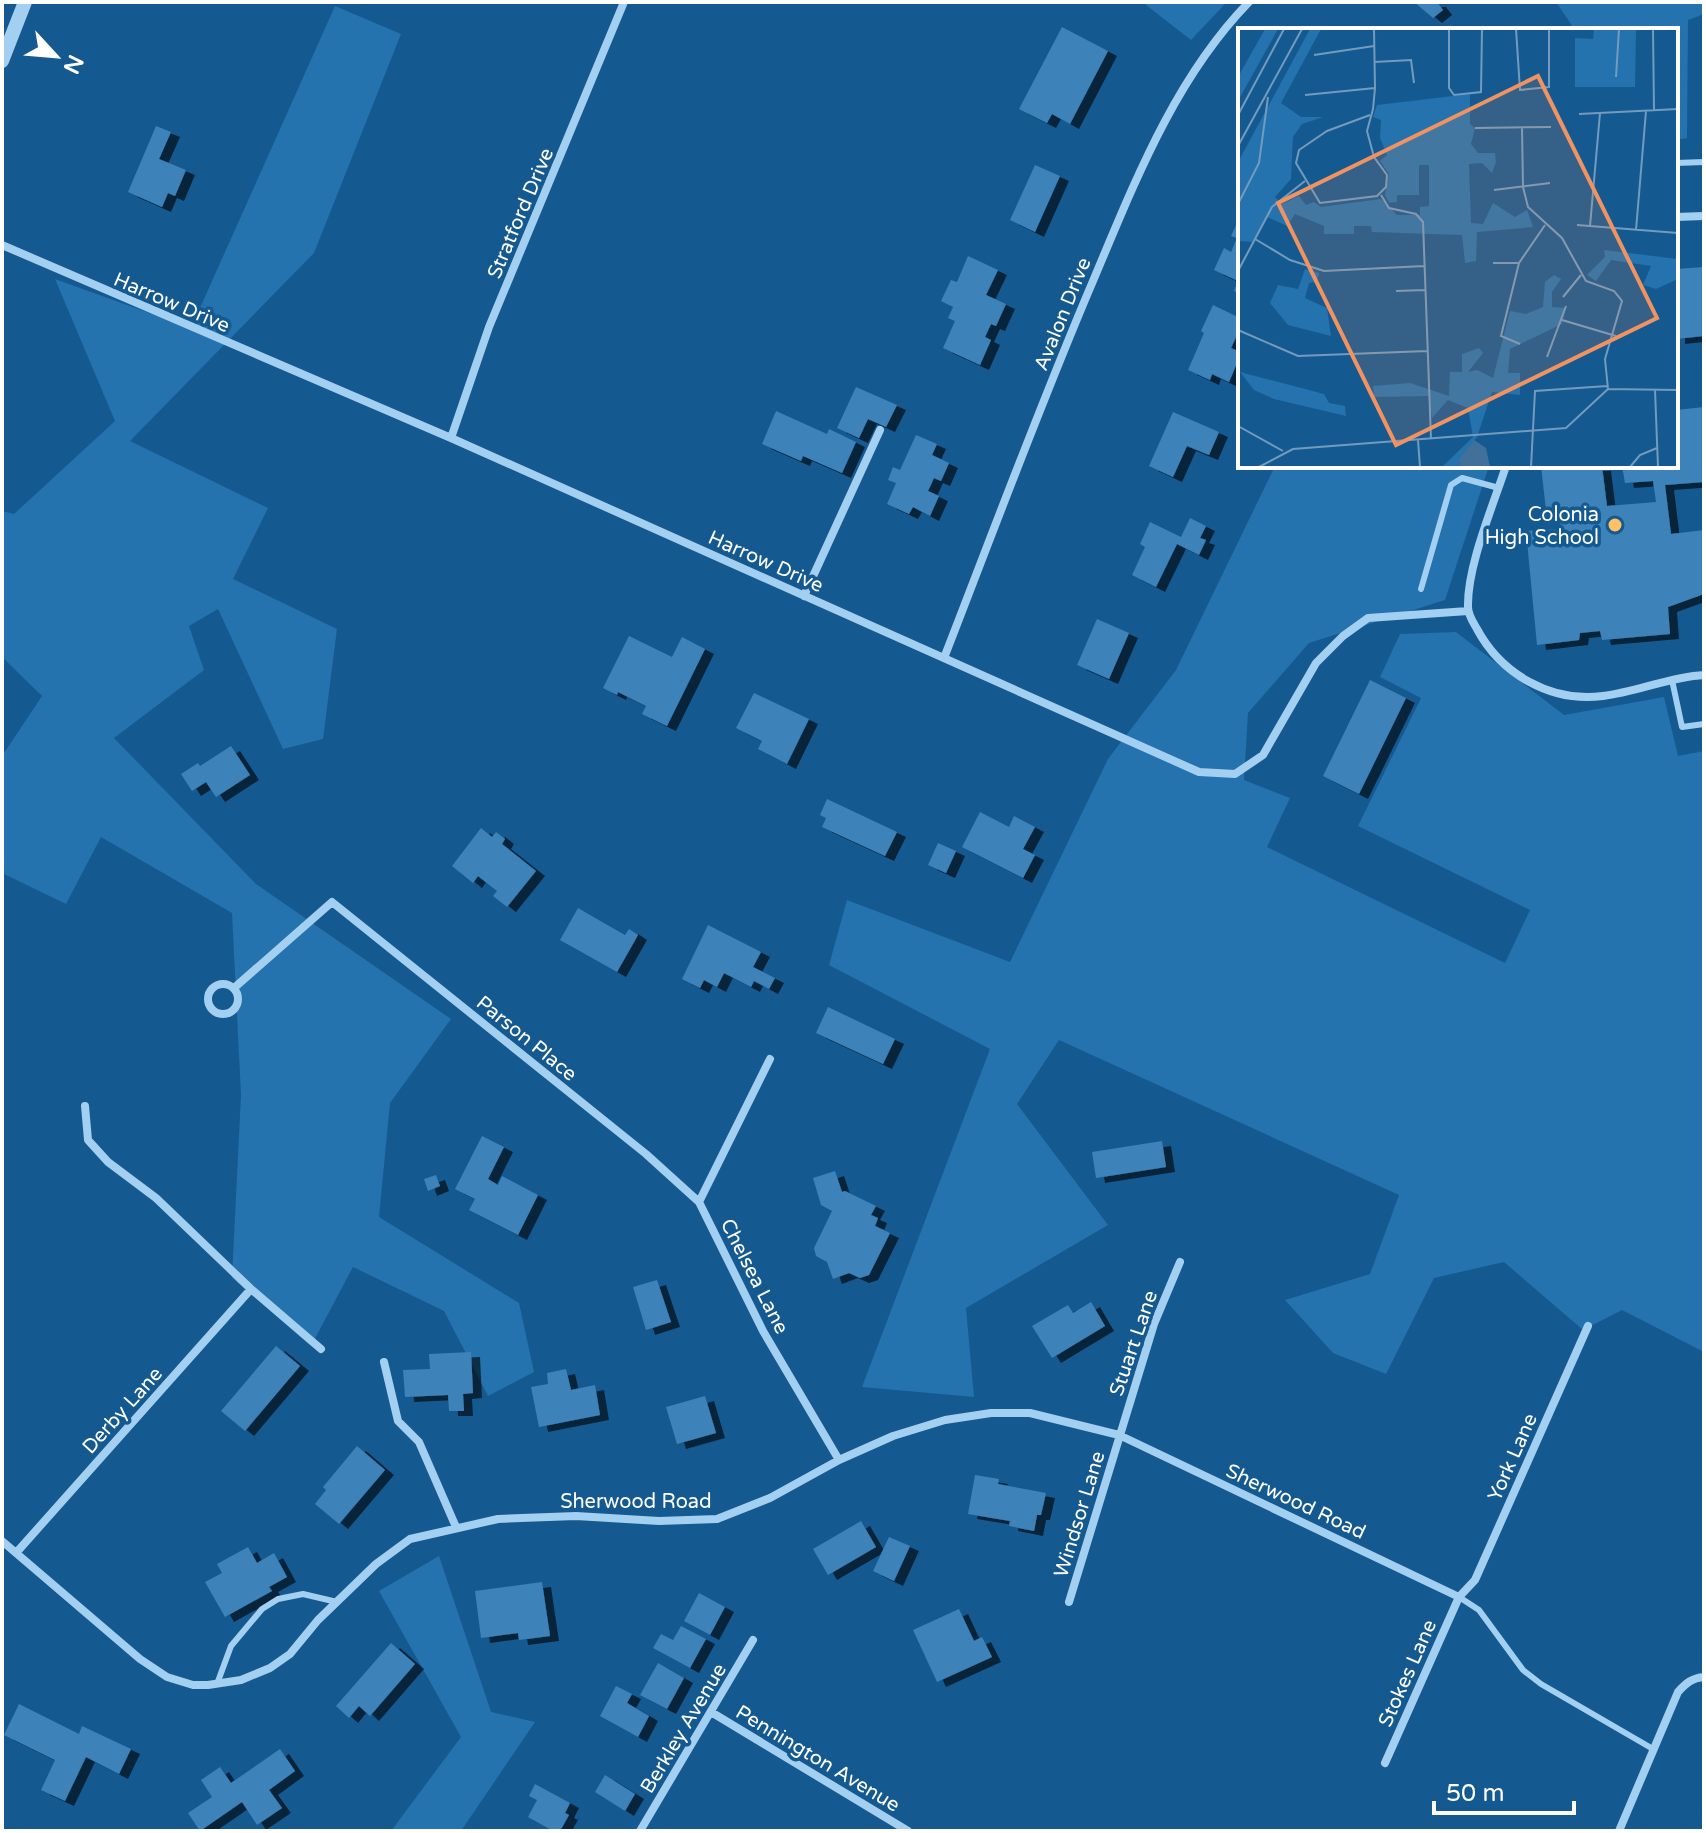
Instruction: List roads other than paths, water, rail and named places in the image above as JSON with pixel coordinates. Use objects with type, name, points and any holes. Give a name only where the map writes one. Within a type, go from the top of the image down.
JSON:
[{"type":"street","points":[[2,61],[25,2]]},
{"type":"street","name":"Stratford Drive","points":[[451,438],[489,327],[624,2]]},
{"type":"street","name":"Avalon Drive","points":[[944,658],[1071,332],[1150,151],[1194,71],[1249,2]]},
{"type":"street","points":[[1678,217],[1704,216]]},
{"type":"street","name":"Harrow Drive","points":[[2,245],[451,438],[1199,772],[1235,774],[1263,755],[1316,663],[1343,636],[1368,618],[1468,611]]},
{"type":"street","points":[[804,596],[880,430]]},
{"type":"street","points":[[1505,468],[1469,582],[1468,611],[1496,658],[1528,683],[1565,696],[1602,697],[1704,675]]},
{"type":"street","name":"Parson Place","points":[[234,988],[332,902],[646,1154],[699,1202]]},
{"type":"street","name":"Chelsea Lane","points":[[770,1059],[699,1202],[763,1331],[839,1460]]},
{"type":"street","points":[[85,1106],[88,1140],[108,1162],[156,1198],[251,1289],[321,1349]]},
{"type":"street","name":"Stuart Lane","points":[[1119,1435],[1154,1324],[1180,1262]]},
{"type":"street","name":"Derby Lane","points":[[16,1553],[251,1289]]},
{"type":"street","name":"York Lane","points":[[1459,1597],[1475,1580],[1588,1326]]},
{"type":"street","points":[[384,1362],[398,1421],[419,1442],[456,1527]]},
{"type":"street","name":"Sherwood Road","points":[[2,1541],[140,1659],[167,1677],[193,1685],[217,1684],[241,1680],[270,1668],[290,1654],[376,1564],[410,1539],[498,1519],[717,1519],[770,1498],[839,1460],[893,1436],[945,1420],[991,1413],[1030,1413],[1119,1435],[1459,1597]]},
{"type":"street","name":"Windsor Lane","points":[[1069,1602],[1119,1435]]},
{"type":"street","name":"Stokes Lane","points":[[1385,1763],[1459,1597]]},
{"type":"street","name":"Berkley Avenue","points":[[640,1831],[753,1640]]},
{"type":"street","points":[[1619,1831],[1678,1692],[1695,1678],[1704,1677]]},
{"type":"street","name":"Pennington Avenue","points":[[711,1712],[908,1831]]},
{"type":"lane","points":[[1678,163],[1704,162]]},
{"type":"lane","points":[[1421,589],[1451,485],[1462,478],[1499,488]]},
{"type":"lane","points":[[1672,680],[1682,727],[1704,724]]},
{"type":"lane","points":[[217,1684],[231,1646],[262,1609],[278,1599],[303,1594],[337,1602]]},
{"type":"lane","points":[[1459,1597],[1479,1610],[1523,1670],[1541,1684],[1653,1749]]},
{"type":"place","name":"Colonia High School","points":[[1615,525]]}]
